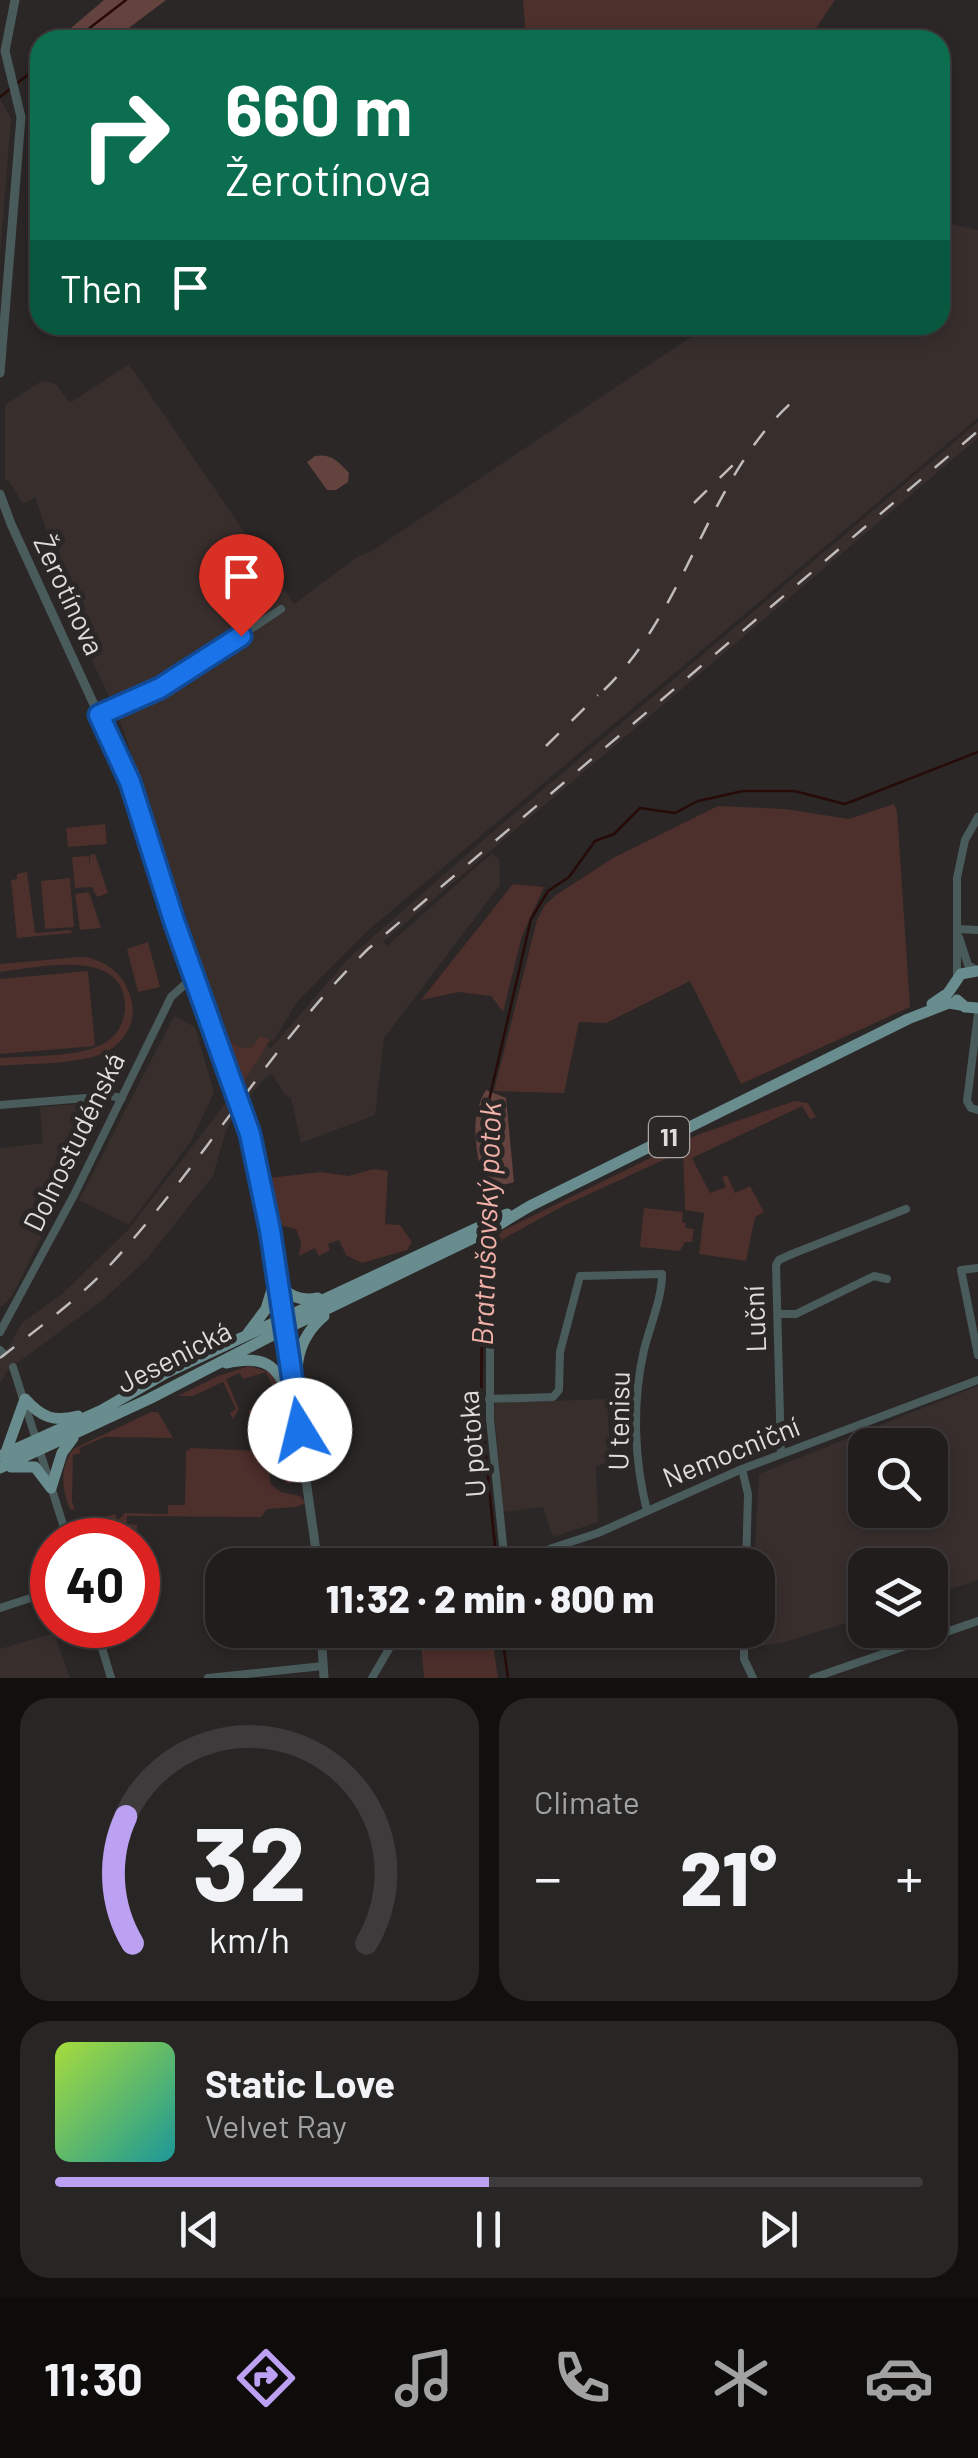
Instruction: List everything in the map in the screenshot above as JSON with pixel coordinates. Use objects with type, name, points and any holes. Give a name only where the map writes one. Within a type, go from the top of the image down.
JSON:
[{"type":"main road","name":"Jesenická","points":[[908,1019],[948,993],[964,972],[978,971]]},
{"type":"main road","points":[[956,981],[955,997],[961,1005]]},
{"type":"main road","name":"Jesenická","points":[[3,1455],[79,1432],[212,1366],[283,1325],[908,1019],[950,1003],[978,1011]]},
{"type":"main road","points":[[276,1280],[282,1290],[297,1298],[334,1300]]},
{"type":"main road","points":[[244,1338],[266,1310],[276,1280]]},
{"type":"main road","points":[[296,1412],[300,1346],[334,1300]]},
{"type":"main road","name":"Jesenická","points":[[0,1468],[166,1373],[283,1325]]},
{"type":"main road","points":[[212,1366],[250,1359],[266,1363],[283,1379],[296,1412]]},
{"type":"main road","points":[[3,1455],[26,1400],[36,1412],[55,1420],[102,1410]]},
{"type":"main road","points":[[51,1488],[62,1454],[79,1432]]},
{"type":"main road","points":[[0,1468],[30,1465],[39,1470],[51,1488]]},
{"type":"street","points":[[0,374],[21,117],[5,51],[14,0]]},
{"type":"street","name":"Žerotínova","points":[[0,494],[130,782],[193,977],[250,1134],[268,1216],[316,1548]]},
{"type":"street","points":[[99,715],[172,681],[280,609]]},
{"type":"street","points":[[956,981],[956,893],[961,855],[978,818]]},
{"type":"street","points":[[958,929],[978,930]]},
{"type":"street","points":[[958,929],[966,961],[978,971]]},
{"type":"street","name":"Dolnostudénská","points":[[0,1332],[37,1267],[171,997],[193,977]]},
{"type":"street","points":[[961,1005],[970,1015],[974,1049]]},
{"type":"street","points":[[978,1011],[967,1101],[978,1110]]},
{"type":"street","points":[[0,1105],[122,1098]]},
{"type":"street","name":"Luční","points":[[781,1454],[778,1260],[906,1208]]},
{"type":"street","name":"U potoka","points":[[490,1261],[489,1399],[502,1548]]},
{"type":"street","points":[[978,1268],[961,1270],[978,1355]]},
{"type":"street","name":"U tenisu","points":[[489,1399],[553,1397],[559,1390],[560,1352],[580,1276],[662,1274],[638,1381],[640,1482],[648,1511]]},
{"type":"street","points":[[778,1314],[796,1314],[874,1276],[887,1279]]},
{"type":"street","points":[[13,1366],[61,1518]]},
{"type":"street","name":"Nemocniční","points":[[552,1548],[598,1533],[742,1469],[978,1380]]},
{"type":"street","points":[[742,1469],[748,1494],[746,1548]]},
{"type":"street","points":[[0,1608],[30,1599]]},
{"type":"street","points":[[813,1678],[978,1621]]},
{"type":"street","points":[[102,1648],[112,1678]]},
{"type":"street","points":[[322,1648],[324,1678]]},
{"type":"street","points":[[372,1678],[390,1648]]},
{"type":"street","points":[[744,1648],[744,1659],[754,1678]]},
{"type":"street","points":[[208,1678],[323,1666]]},
{"type":"shaded area","points":[[104,0],[166,0],[126,30],[69,30]]},
{"type":"shaded area","points":[[523,0],[835,0],[815,30],[525,30]]},
{"type":"shaded area","points":[[0,99],[11,119],[0,255]]},
{"type":"shaded area","points":[[950,224],[978,230],[978,418],[365,933],[296,1003],[273,1042],[260,1037],[252,1047],[241,1048],[228,1040],[119,718],[89,654],[35,497],[23,504],[5,480],[5,405],[42,381],[56,384],[70,403],[129,364],[294,604],[357,557],[694,335],[950,335]]},
{"type":"shaded area","points":[[978,422],[978,438],[383,942],[387,946],[492,853],[499,860],[500,885],[384,1038],[375,1115],[301,1143],[291,1098],[272,1074],[263,1080],[226,1131],[213,1176],[147,1259],[105,1298],[8,1370],[0,1383],[0,1355],[22,1323],[63,1293],[128,1230],[221,1109],[263,1043],[271,1048],[350,957]]},
{"type":"shaded area","points":[[315,456],[338,462],[349,473],[348,482],[336,490],[327,490],[307,462]]},
{"type":"shaded area","points":[[894,804],[910,1007],[741,1084],[690,981],[606,1023],[579,1022],[564,1093],[494,1091],[537,920],[556,895],[613,858],[718,806],[785,809],[849,819]]},
{"type":"shaded area","points":[[105,824],[107,844],[68,847],[66,828]]},
{"type":"shaded area","points":[[95,854],[108,893],[97,897],[92,887],[75,888],[72,857],[89,856],[90,866],[90,855]]},
{"type":"shaded area","points":[[27,872],[35,933],[72,933],[17,938],[11,880]]},
{"type":"shaded area","points":[[70,878],[74,927],[45,929],[41,881]]},
{"type":"shaded area","points":[[513,884],[544,887],[522,936],[503,1012],[491,996],[459,992],[421,1000]]},
{"type":"shaded area","points":[[89,892],[101,928],[80,930],[75,894]]},
{"type":"shaded area","points":[[148,942],[160,987],[138,992],[127,949]]},
{"type":"shaded area","points":[[80,957],[97,960],[123,980],[133,1009],[122,1039],[108,1051],[85,1059],[0,1066],[0,1058],[91,1049],[106,1042],[119,1029],[125,1007],[121,988],[111,975],[76,965],[0,972],[0,964]]},
{"type":"shaded area","points":[[88,971],[95,1046],[0,1054],[0,979]]},
{"type":"shaded area","points":[[174,1016],[195,1027],[214,1092],[191,1141],[129,1225],[79,1200]]},
{"type":"shaded area","points":[[260,1036],[270,1040],[242,1085],[228,1040],[241,1048],[252,1047]]},
{"type":"shaded area","points":[[486,1090],[506,1098],[514,1182],[496,1187],[483,1182],[477,1147],[477,1112]]},
{"type":"shaded area","points":[[794,1101],[808,1103],[816,1117],[810,1119],[802,1106],[692,1158],[710,1193],[726,1187],[722,1177],[727,1175],[735,1193],[750,1186],[764,1212],[755,1217],[746,1261],[699,1254],[704,1213],[685,1210],[683,1151],[563,1206],[503,1239],[492,1261],[498,1233],[697,1135]]},
{"type":"shaded area","points":[[109,1102],[12,1296],[0,1308],[0,1148],[43,1143],[40,1107]]},
{"type":"shaded area","points":[[373,1169],[388,1171],[385,1224],[400,1225],[412,1242],[407,1250],[362,1263],[346,1255],[339,1240],[328,1244],[330,1250],[319,1256],[315,1248],[299,1256],[301,1242],[296,1229],[279,1225],[275,1220],[269,1178],[321,1172],[349,1176]]},
{"type":"shaded area","points":[[644,1208],[683,1212],[685,1228],[694,1229],[692,1242],[685,1242],[680,1251],[640,1247]]},
{"type":"shaded area","points":[[249,1366],[270,1372],[278,1385],[288,1418],[284,1428],[254,1428],[248,1411],[258,1405],[270,1418],[283,1409],[266,1372],[243,1379],[240,1373],[226,1379],[239,1409],[233,1419],[230,1413],[236,1409],[223,1382],[193,1396],[178,1396],[218,1376]]},
{"type":"shaded area","points":[[978,1386],[978,1580],[948,1590],[948,1548],[848,1548],[848,1622],[775,1644],[775,1548],[755,1548],[759,1474],[848,1438],[848,1528],[948,1528],[948,1428],[873,1428]]},
{"type":"shaded area","points":[[607,1399],[610,1462],[596,1466],[598,1522],[553,1537],[543,1507],[503,1512],[496,1403]]},
{"type":"shaded area","points":[[158,1412],[173,1438],[105,1437],[79,1448],[81,1453],[73,1455],[75,1510],[70,1509],[63,1478],[73,1449]]},
{"type":"shaded area","points":[[263,1437],[295,1439],[303,1471],[289,1484],[278,1477],[275,1449],[263,1442]]},
{"type":"shaded area","points":[[191,1448],[261,1451],[267,1457],[271,1485],[300,1496],[306,1503],[267,1509],[261,1517],[120,1518],[125,1513],[168,1514],[168,1505],[185,1505],[186,1452]]},
{"type":"shaded area","points":[[30,1640],[30,1648],[59,1648],[70,1678],[0,1678],[0,1649]]},
{"type":"shaded area","points":[[422,1648],[494,1648],[498,1678],[424,1678]]},
{"type":"waterway","points":[[87,30],[126,0]]},
{"type":"waterway","points":[[17,83],[30,73]]},
{"type":"waterway","points":[[0,97],[11,88]]},
{"type":"waterway","name":"Bratrušovský potok","points":[[483,1219],[487,1109],[531,919],[548,891],[569,877],[595,841],[614,834],[640,808],[675,813],[698,801],[743,791],[794,791],[845,804],[978,752]]},
{"type":"waterway","name":"Bratrušovský potok","points":[[483,1237],[481,1409],[495,1548]]},
{"type":"waterway","name":"Bratrušovský potok","points":[[504,1648],[508,1678]]},
{"type":"railway","points":[[604,690],[656,622],[738,469],[762,434],[791,403]]},
{"type":"railway","points":[[0,1358],[71,1302],[111,1264],[300,1024],[368,949],[978,431]]},
{"type":"railway","points":[[694,503],[736,462]]},
{"type":"railway","points":[[546,746],[598,695]]},
{"type":"route","points":[[241,636],[160,688],[99,715],[130,782],[193,977],[250,1134],[266,1202],[300,1430]]}]
